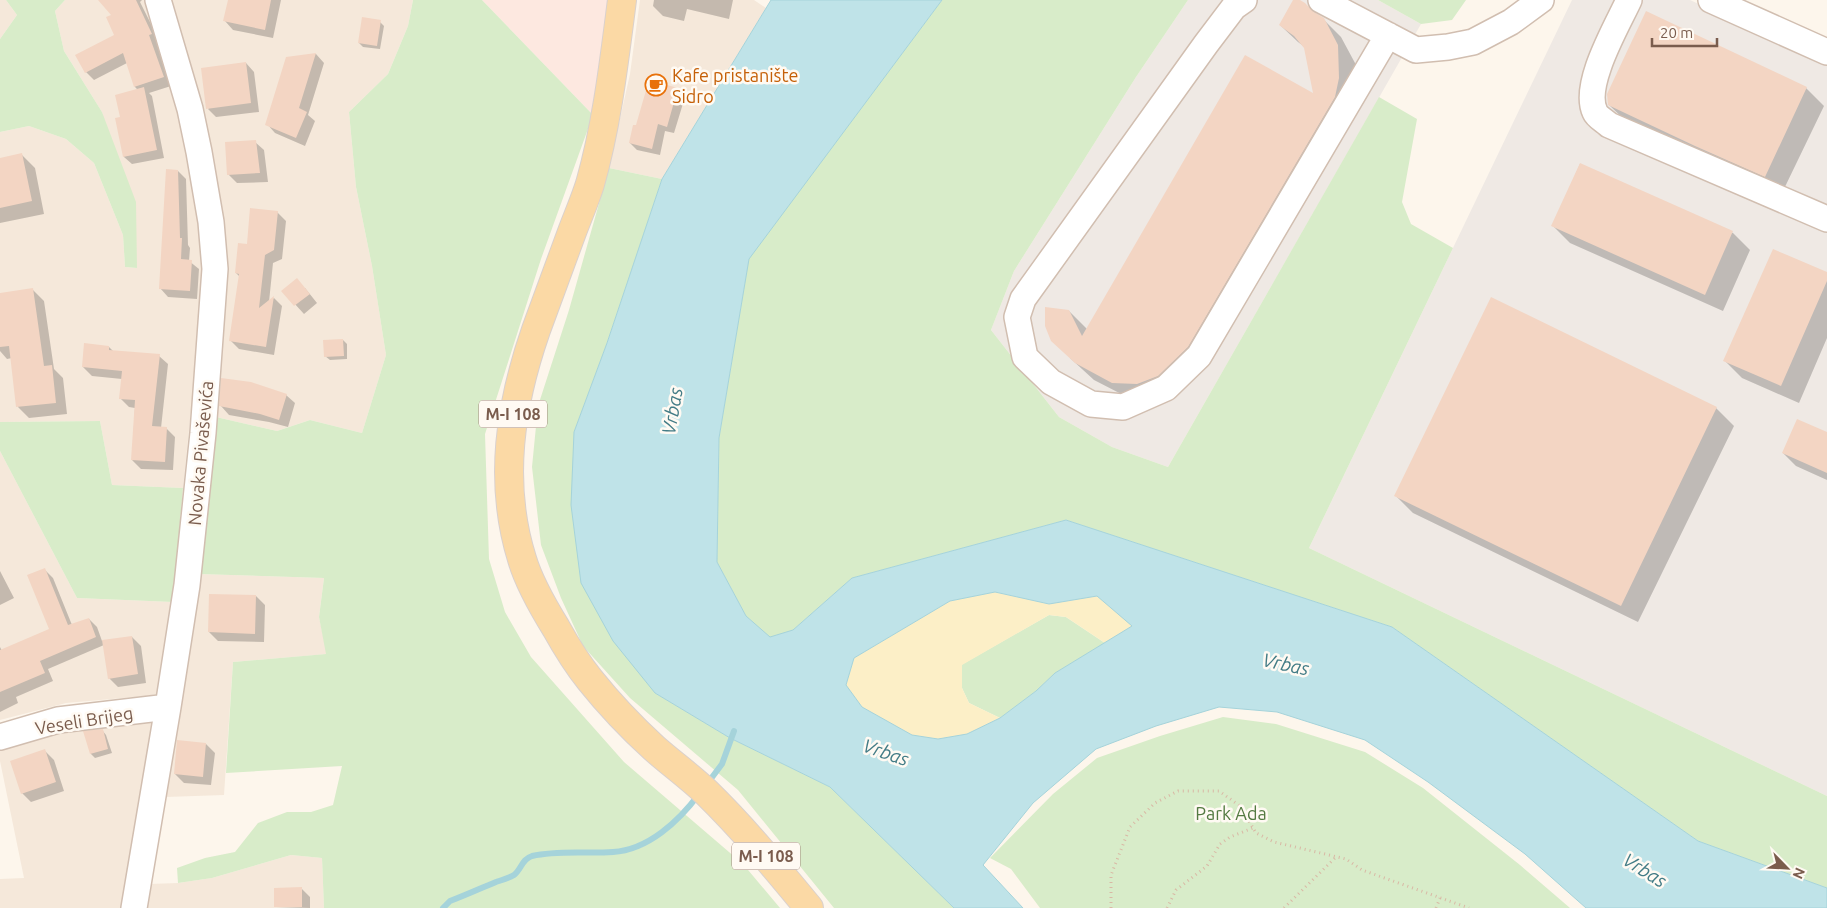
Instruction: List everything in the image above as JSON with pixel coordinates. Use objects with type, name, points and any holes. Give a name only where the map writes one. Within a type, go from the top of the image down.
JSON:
[{"type":"main road","name":"M-I 108","points":[[622,0],[604,128],[589,186],[536,332],[520,382],[510,436],[509,501],[522,560],[532,586],[575,660],[616,711],[653,747],[692,780],[744,831],[809,908]]},
{"type":"street","name":"Novaka Pivaševića","points":[[134,908],[187,585],[201,452],[215,269],[211,222],[190,109],[158,0]]},
{"type":"street","points":[[1244,0],[1234,8],[1206,44],[1023,300],[1017,318],[1025,357],[1051,382],[1091,404],[1123,407],[1166,388],[1199,356],[1388,35]]},
{"type":"street","points":[[1321,0],[1416,50],[1473,42],[1511,22],[1541,0]]},
{"type":"street","points":[[1629,0],[1600,63],[1593,86],[1592,102],[1596,114],[1609,125],[1827,219]]},
{"type":"street","points":[[1710,0],[1827,52]]},
{"type":"street","name":"Veseli Brijeg","points":[[0,737],[58,720],[168,707]]},
{"type":"path","points":[[1112,908],[1111,875],[1130,827],[1155,803],[1178,791],[1219,791],[1240,806],[1256,833],[1274,842],[1335,858],[1346,859],[1362,870],[1469,908]]},
{"type":"path","points":[[1167,908],[1176,890],[1207,866],[1220,844],[1230,837],[1253,828]]},
{"type":"path","points":[[1284,908],[1335,858]]},
{"type":"path","points":[[1436,908],[1440,898]]},
{"type":"shaded area","points":[[0,0],[6,0],[17,15],[0,39]]},
{"type":"shaded area","points":[[65,0],[149,0],[185,138],[201,230],[204,285],[183,488],[112,485],[100,421],[0,422],[0,132],[29,126],[66,139],[94,163],[123,235],[125,267],[137,268],[102,112],[64,51],[55,11]]},
{"type":"shaded area","points":[[168,0],[413,0],[408,26],[388,74],[349,112],[356,187],[372,266],[386,355],[362,433],[310,420],[277,431],[216,417],[222,228],[213,159]]},
{"type":"shaded area","points":[[609,0],[593,115],[483,1]]},
{"type":"shaded area","points":[[640,0],[754,0],[766,8],[662,179],[609,168],[630,74]]},
{"type":"shaded area","points":[[1188,0],[1378,0],[1421,24],[1168,467],[1112,447],[1059,417],[991,330],[1014,271],[1136,77]]},
{"type":"shaded area","points":[[1572,0],[1690,0],[1827,63],[1827,796],[1309,548]]},
{"type":"shaded area","points":[[0,451],[77,598],[173,602],[161,686],[156,694],[66,703],[0,720]]},
{"type":"shaded area","points":[[198,574],[324,578],[319,617],[327,654],[233,662],[224,795],[166,797]]},
{"type":"shaded area","points":[[154,720],[126,908],[0,908],[0,879],[24,878],[0,761],[0,749],[63,729]]},
{"type":"shaded area","points":[[291,855],[322,858],[324,908],[147,908],[149,884],[178,883],[212,878]]},
{"type":"green space","points":[[6,0],[65,0],[55,11],[64,51],[102,112],[136,202],[137,268],[125,267],[123,235],[94,163],[66,139],[29,126],[0,132],[0,39],[17,15]]},
{"type":"green space","points":[[413,0],[482,0],[593,115],[541,259],[485,434],[489,559],[505,612],[531,657],[624,762],[743,864],[780,908],[324,908],[322,858],[291,855],[212,878],[178,883],[177,868],[205,858],[235,852],[258,823],[287,812],[311,812],[333,805],[342,766],[226,773],[233,662],[326,654],[319,617],[324,578],[198,574],[216,417],[277,431],[310,420],[362,433],[386,355],[372,266],[356,187],[349,112],[388,74],[408,26]]},
{"type":"green space","points":[[942,0],[1188,0],[1136,77],[1014,271],[991,330],[1059,417],[1112,447],[1168,467],[1379,97],[1417,119],[1402,202],[1411,224],[1453,248],[1309,548],[1827,796],[1827,888],[1698,841],[1392,627],[1066,520],[852,578],[793,630],[770,638],[746,616],[717,562],[719,438],[749,258]]},
{"type":"green space","points":[[1378,0],[1466,0],[1452,20],[1421,24]]},
{"type":"green space","points":[[609,168],[662,179],[607,343],[574,432],[655,693],[730,738],[830,787],[954,908],[834,908],[738,790],[630,698],[583,646],[561,598],[541,545],[532,467],[538,406],[569,310]]},
{"type":"green space","points":[[100,421],[112,485],[183,488],[173,602],[77,598],[0,451],[0,422]]},
{"type":"green space","points":[[1049,615],[1066,617],[1105,643],[1055,673],[1036,691],[1000,718],[969,703],[962,688],[961,665]]},
{"type":"green space","name":"Park Ada","points":[[1223,717],[1276,724],[1365,752],[1423,788],[1520,865],[1570,908],[1040,908],[1011,869],[990,858],[1053,794],[1097,758]]},
{"type":"sand","points":[[995,592],[1049,604],[1097,596],[1133,626],[1105,643],[1066,617],[1049,615],[962,665],[962,688],[969,703],[1000,718],[967,734],[938,739],[912,735],[862,707],[846,685],[854,658],[950,601]]},
{"type":"water","name":"Vrbas","points":[[771,0],[942,0],[749,259],[719,438],[717,562],[746,616],[770,637],[793,630],[852,578],[1066,520],[1392,627],[1698,841],[1827,888],[1827,908],[1586,908],[1525,854],[1428,782],[1365,740],[1277,712],[1219,707],[1156,726],[1096,749],[1033,803],[983,865],[1023,908],[954,908],[830,787],[730,738],[655,693],[613,641],[581,583],[571,505],[574,432],[607,343],[662,179]],"holes":[[[995,592],[1049,604],[1097,596],[1132,626],[1055,673],[1036,691],[1000,718],[967,734],[938,739],[912,735],[862,707],[846,685],[854,658],[950,601]]]},
{"type":"building","points":[[98,0],[136,0],[152,34],[149,35],[164,77],[134,87],[123,53],[85,73],[75,55],[114,35],[106,17],[111,15]]},
{"type":"building","points":[[228,0],[271,0],[265,30],[223,21]]},
{"type":"building","points":[[1293,0],[1300,0],[1324,18],[1338,45],[1339,78],[1335,97],[1188,347],[1158,376],[1137,384],[1112,383],[1075,363],[1051,341],[1045,326],[1045,307],[1069,310],[1082,336],[1245,55],[1313,93],[1304,48],[1294,36],[1279,25]]},
{"type":"building","points":[[1646,11],[1807,87],[1765,177],[1608,105],[1607,94]]},
{"type":"building","points":[[362,17],[381,20],[377,46],[358,43]]},
{"type":"building","points":[[316,53],[299,108],[307,112],[296,138],[265,125],[286,57]]},
{"type":"building","points":[[246,62],[251,103],[206,109],[201,68]]},
{"type":"building","points":[[649,80],[678,88],[667,127],[658,124],[652,149],[629,143],[633,125],[636,125]]},
{"type":"building","points":[[144,87],[157,150],[123,157],[115,118],[120,117],[115,95]]},
{"type":"building","points":[[256,140],[260,173],[227,175],[225,142]]},
{"type":"building","points":[[22,153],[32,201],[0,208],[0,158]]},
{"type":"building","points":[[1580,163],[1733,231],[1705,295],[1551,226]]},
{"type":"building","points":[[166,169],[178,170],[180,238],[182,238],[181,259],[192,260],[190,291],[159,289]]},
{"type":"building","points":[[250,208],[278,211],[274,250],[265,255],[259,308],[274,296],[266,347],[229,341],[239,274],[235,273],[238,243],[247,244]]},
{"type":"building","points":[[1773,249],[1827,272],[1827,281],[1781,386],[1723,361]]},
{"type":"building","points":[[297,278],[310,294],[294,306],[281,291]]},
{"type":"building","points":[[33,288],[44,366],[52,365],[56,403],[16,407],[9,346],[0,347],[0,293]]},
{"type":"building","points":[[1491,297],[1717,407],[1621,606],[1394,496]]},
{"type":"building","points":[[343,339],[344,356],[324,357],[323,340]]},
{"type":"building","points":[[84,343],[109,346],[109,350],[160,354],[152,426],[167,427],[165,462],[131,460],[135,400],[119,399],[122,371],[82,367]]},
{"type":"building","points":[[221,378],[251,382],[287,394],[279,420],[260,414],[219,406]]},
{"type":"building","points":[[1797,419],[1827,432],[1827,473],[1782,453]]},
{"type":"building","points":[[45,568],[68,625],[89,618],[96,637],[40,661],[45,673],[0,692],[0,650],[49,629],[27,575]]},
{"type":"building","points":[[209,594],[256,595],[255,634],[208,632]]},
{"type":"building","points":[[132,636],[138,674],[108,679],[102,640]]},
{"type":"building","points":[[103,729],[108,749],[90,754],[83,731]]},
{"type":"building","points":[[177,740],[206,743],[203,777],[174,774]]},
{"type":"building","points":[[45,749],[56,782],[21,794],[10,761]]},
{"type":"building","points":[[302,887],[302,907],[274,907],[274,888]]},
{"type":"waterway","points":[[707,784],[722,764],[734,731]]},
{"type":"waterway","points":[[443,908],[450,901],[514,875],[526,860],[532,856],[552,853],[613,852],[638,846],[672,824],[699,794]]},
{"type":"place","name":"Kafe pristanište Sidro","points":[[656,85]]}]
